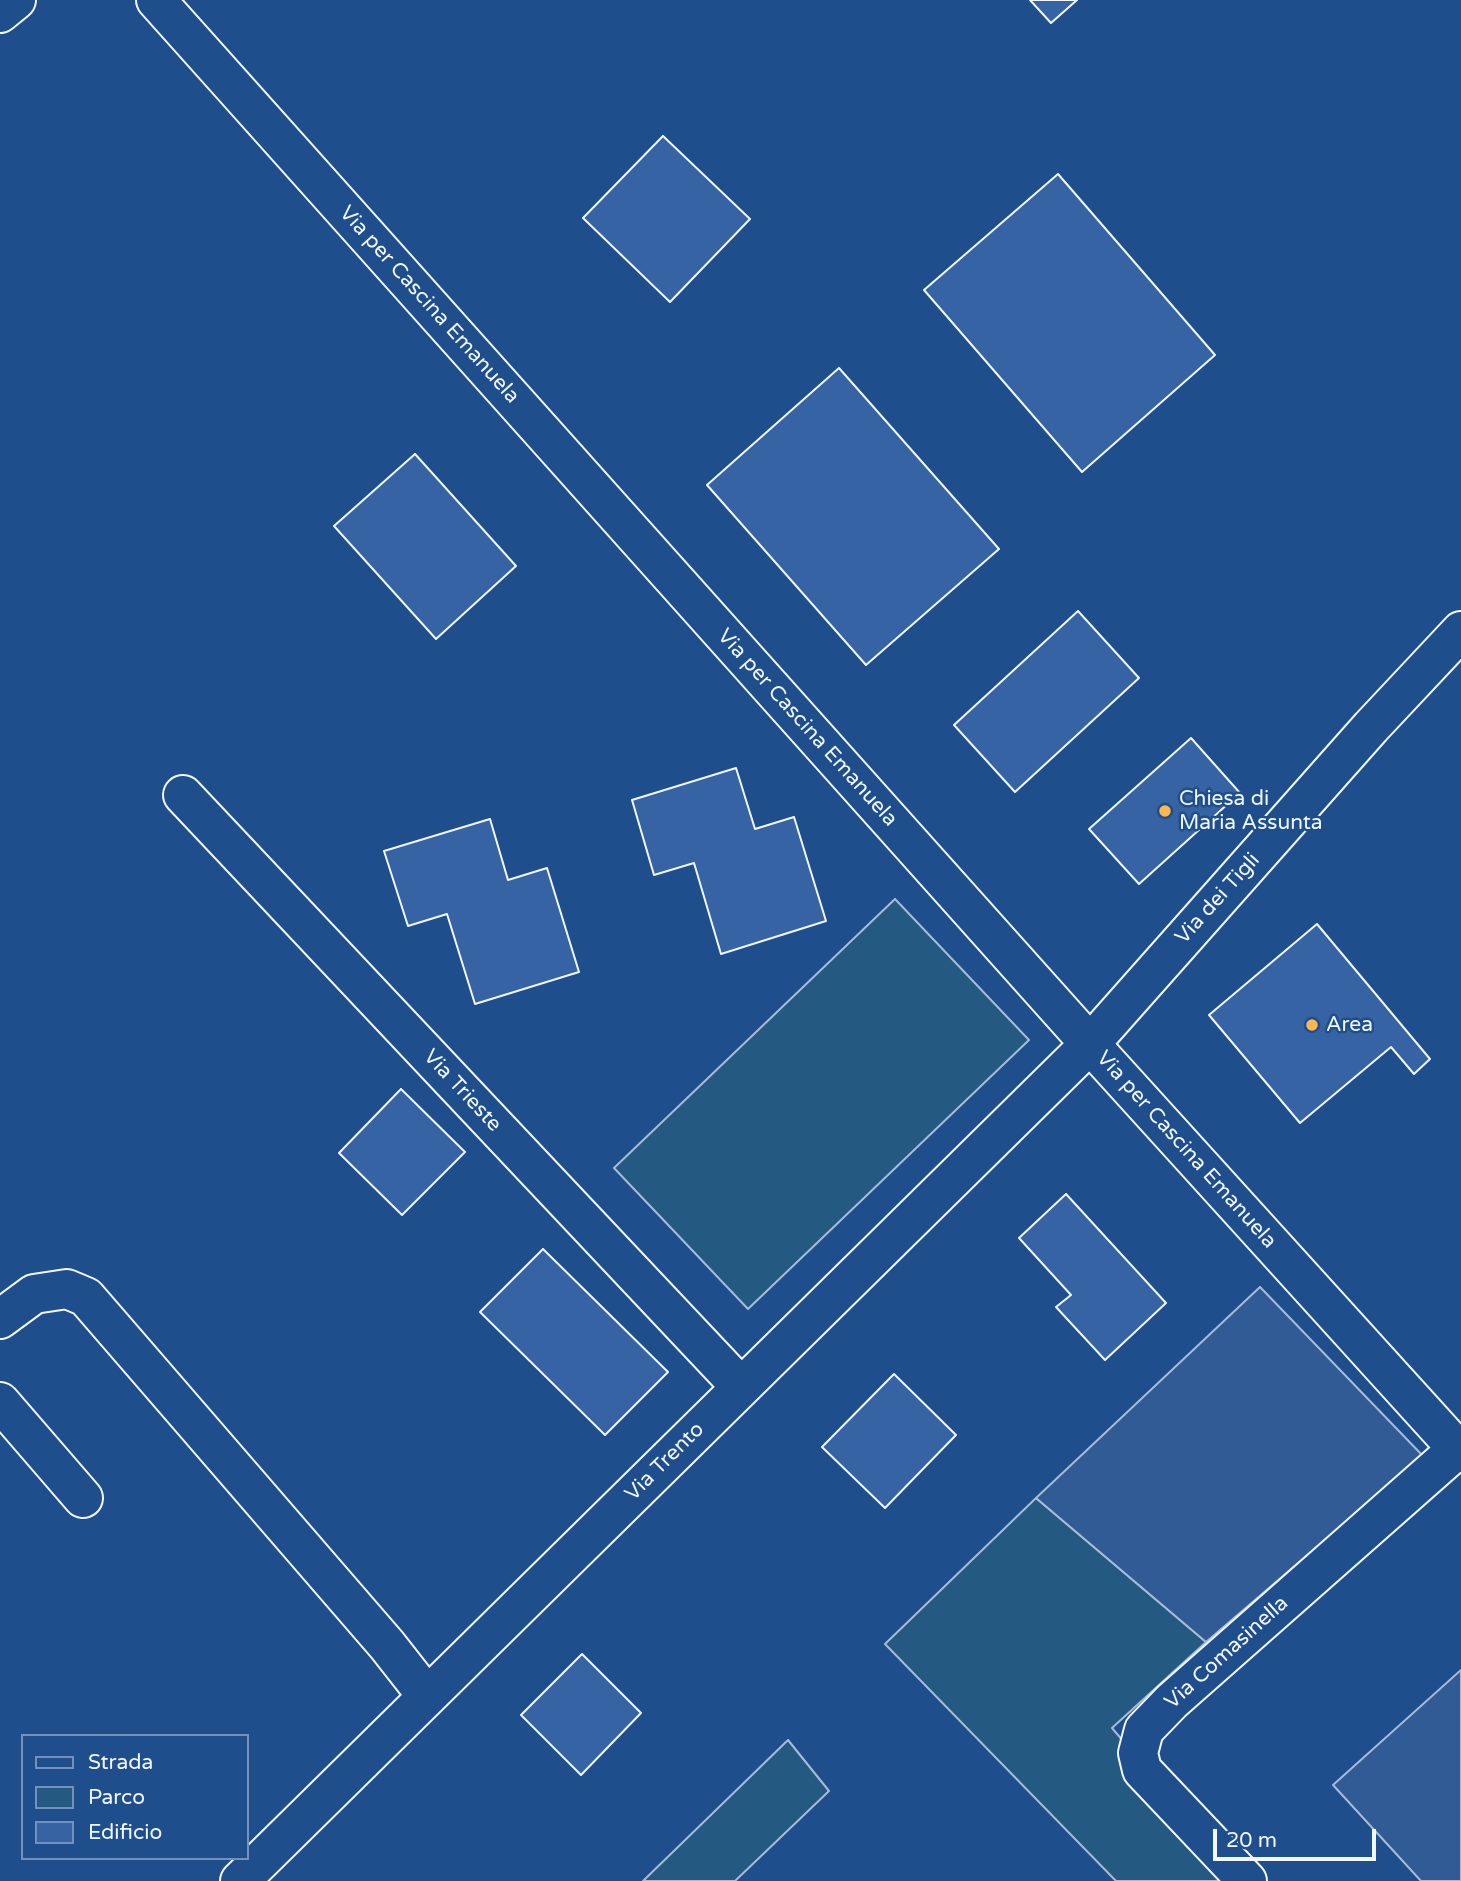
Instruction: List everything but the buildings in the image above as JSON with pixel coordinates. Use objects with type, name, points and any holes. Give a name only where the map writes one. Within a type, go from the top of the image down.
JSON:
[{"type":"street","points":[[0,13],[16,0]]},
{"type":"street","name":"Via per Cascina Emanuela","points":[[156,0],[1090,1044],[1460,1449]]},
{"type":"street","name":"Via dei Tigli","points":[[1090,1044],[1371,727],[1461,631]]},
{"type":"street","name":"Via Trieste","points":[[183,795],[741,1387]]},
{"type":"street","name":"Via Trento","points":[[240,1881],[1090,1044]]},
{"type":"street","points":[[0,1319],[34,1294],[67,1289],[86,1297],[378,1634],[428,1696]]},
{"type":"street","points":[[0,1402],[83,1498]]},
{"type":"street","name":"Via Comasinella","points":[[1247,1881],[1142,1770],[1138,1753],[1144,1730],[1172,1701],[1460,1449]]},
{"type":"green space","points":[[895,899],[1029,1040],[748,1309],[614,1168]]},
{"type":"green space","points":[[1036,1498],[1206,1642],[1112,1728],[1242,1881],[1116,1881],[885,1644]]},
{"type":"green space","points":[[788,1740],[829,1791],[735,1881],[643,1881]]},
{"type":"shaded area","points":[[1260,1287],[1423,1456],[1206,1642],[1036,1498]]},
{"type":"shaded area","points":[[1461,1670],[1461,1881],[1421,1881],[1333,1785]]},
{"type":"place","name":"Chiesa di Maria Assunta","points":[[1165,811]]},
{"type":"place","name":"Area","points":[[1312,1025]]}]
